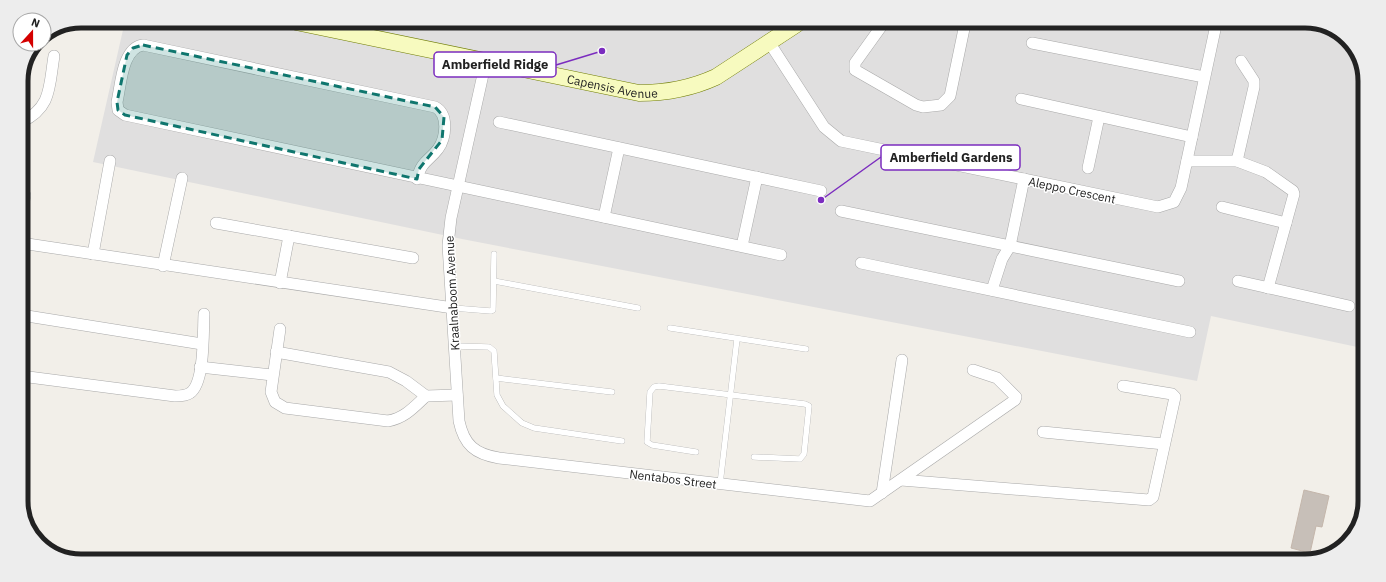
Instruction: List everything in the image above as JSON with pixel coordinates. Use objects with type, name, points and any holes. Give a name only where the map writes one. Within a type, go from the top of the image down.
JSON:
[{"type":"street","name":"Capensis Avenue","points":[[325,28],[639,93],[677,90],[704,82],[724,72],[791,28]]},
{"type":"street","points":[[880,28],[855,63],[855,70],[916,105],[923,107],[941,105],[950,96],[964,28]]},
{"type":"street","name":"Aleppo Crescent","points":[[769,42],[824,127],[841,141],[1158,207],[1174,202],[1181,188],[1215,28]]},
{"type":"street","points":[[1032,43],[1204,77]]},
{"type":"street","points":[[417,179],[422,165],[439,148],[442,140],[444,117],[442,112],[435,107],[142,45],[133,48],[128,55],[117,102],[118,110],[125,115],[417,179],[458,186],[781,255]]},
{"type":"street","points":[[28,118],[33,116],[42,107],[48,90],[54,56]]},
{"type":"street","name":"Kraalnaboom Avenue","points":[[476,451],[462,433],[459,421],[448,245],[458,186],[486,61]]},
{"type":"street","points":[[1237,160],[1254,87],[1254,81],[1241,62]]},
{"type":"street","points":[[1021,99],[1192,137]]},
{"type":"street","points":[[1088,168],[1099,117]]},
{"type":"street","points":[[499,122],[821,191]]},
{"type":"street","points":[[604,217],[619,148]]},
{"type":"street","points":[[1187,161],[1237,160],[1266,172],[1294,194],[1268,288]]},
{"type":"street","points":[[93,254],[110,161]]},
{"type":"street","points":[[742,246],[757,177]]},
{"type":"street","points":[[163,266],[182,178]]},
{"type":"street","points":[[992,290],[1002,259],[1010,246],[1024,179]]},
{"type":"street","points":[[1222,207],[1286,223]]},
{"type":"street","points":[[841,211],[1179,281]]},
{"type":"street","points":[[216,223],[413,258]]},
{"type":"street","points":[[280,283],[289,236]]},
{"type":"street","points":[[28,244],[163,266],[453,308]]},
{"type":"street","points":[[861,263],[1190,332]]},
{"type":"street","points":[[1238,281],[1349,306]]},
{"type":"street","points":[[28,377],[181,396],[190,393],[199,378],[204,314]]},
{"type":"street","points":[[28,316],[202,344]]},
{"type":"street","points":[[280,329],[272,376],[272,398],[280,406],[292,410],[388,421],[398,420],[407,414],[426,396]]},
{"type":"street","points":[[276,352],[389,372],[406,381],[426,396],[457,395]]},
{"type":"street","points":[[882,493],[902,360]]},
{"type":"street","points":[[200,367],[272,376]]},
{"type":"street","points":[[882,493],[1015,400],[1016,397],[997,378],[972,370]]},
{"type":"street","points":[[901,480],[1149,500],[1153,497],[1175,396],[1172,394],[1123,386]]},
{"type":"street","points":[[1043,432],[1164,444]]},
{"type":"street","name":"Nentabos Street","points":[[476,451],[499,458],[870,501],[882,493]]},
{"type":"lane","points":[[453,308],[492,311],[494,254]]},
{"type":"lane","points":[[494,281],[638,308]]},
{"type":"lane","points":[[670,328],[806,349]]},
{"type":"lane","points":[[720,484],[737,339]]},
{"type":"lane","points":[[455,346],[492,349],[494,352],[497,395],[503,406],[522,423],[534,428],[622,441]]},
{"type":"lane","points":[[496,378],[612,392]]},
{"type":"lane","points":[[696,452],[652,445],[647,442],[650,392],[654,387],[659,386],[805,404],[809,406],[804,454],[800,459],[754,457]]},
{"type":"highlighted area","points":[[143,45],[435,107],[444,117],[442,140],[419,169],[417,179],[125,115],[118,110],[117,102],[127,55],[133,48]]},
{"type":"shaded area","points":[[123,28],[1316,29],[1332,35],[1343,43],[1353,57],[1358,77],[1358,347],[1211,316],[1197,381],[462,239],[93,162]]},
{"type":"building","points":[[1304,490],[1329,496],[1322,527],[1316,526],[1310,553],[1291,548]]},
{"type":"place","name":"Amberfield Ridge","points":[[602,51]]},
{"type":"place","name":"Amberfield Gardens","points":[[821,200]]}]
